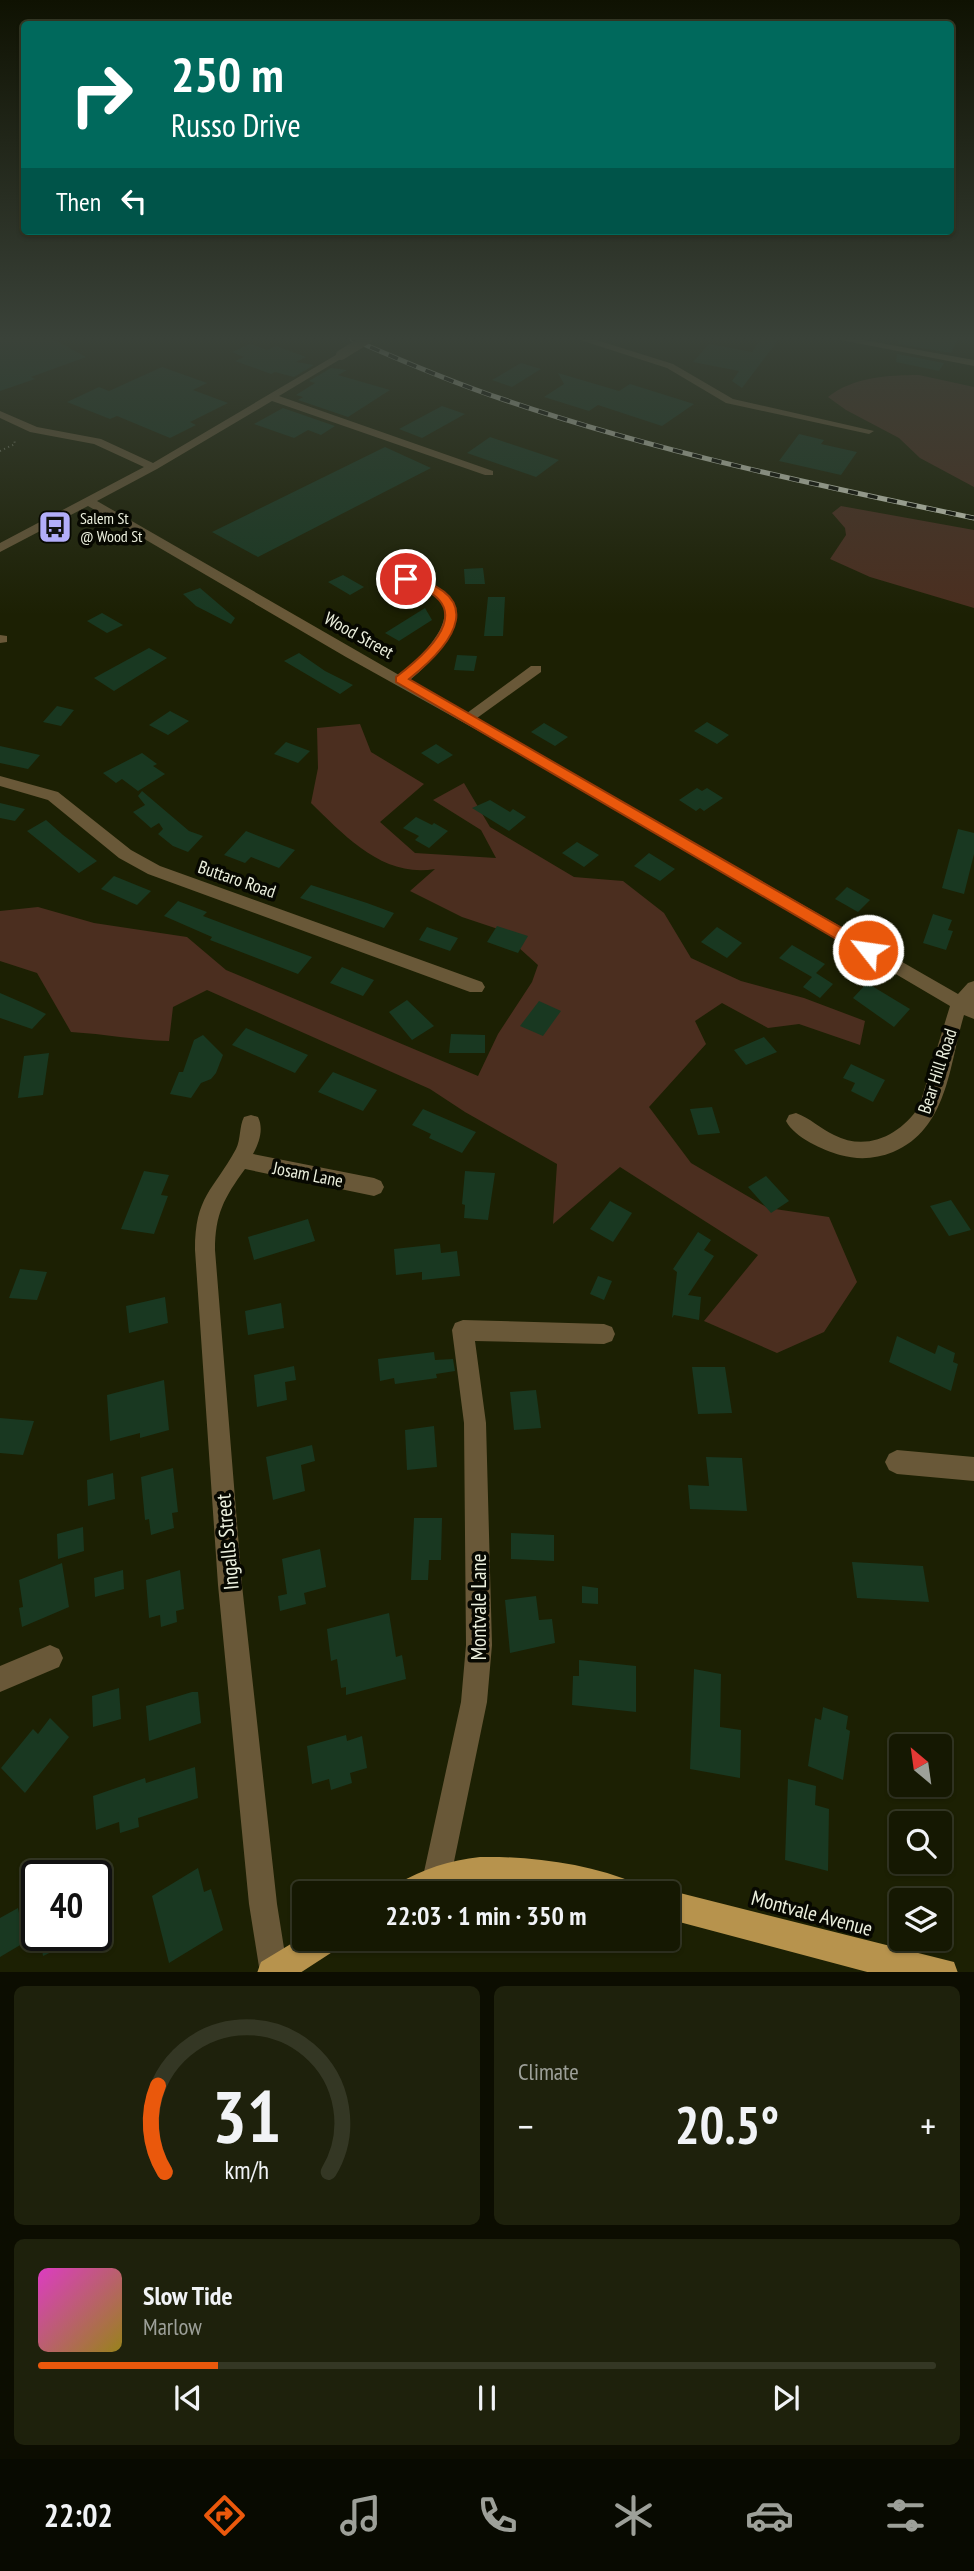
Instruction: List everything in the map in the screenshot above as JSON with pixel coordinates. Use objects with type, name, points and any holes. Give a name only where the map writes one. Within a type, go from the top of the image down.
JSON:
[{"type":"main road","points":[[436,1881],[464,1872],[488,1870],[569,1881]]},
{"type":"main road","name":"Montvale Avenue","points":[[680,1907],[891,1963],[943,1972]]},
{"type":"main road","points":[[273,1972],[307,1951]]},
{"type":"street","points":[[43,431],[97,441],[153,467]]},
{"type":"street","points":[[0,548],[90,502],[214,431]]},
{"type":"street","points":[[369,431],[489,473]]},
{"type":"street","name":"Wood Street","points":[[90,502],[968,1008]]},
{"type":"street","points":[[401,680],[418,666],[448,629],[452,620],[450,604],[443,594],[427,584],[406,579]]},
{"type":"street","points":[[467,719],[536,669]]},
{"type":"street","name":"Buttaro Road","points":[[0,781],[53,796],[125,854],[155,870],[476,987]]},
{"type":"street","name":"Bear Hill Road","points":[[796,1121],[823,1140],[852,1151],[880,1148],[906,1139],[930,1107],[956,1012],[968,1008],[974,988]]},
{"type":"street","name":"Ingalls Street","points":[[251,1123],[251,1138],[241,1160],[213,1200],[206,1226],[205,1250],[231,1598],[263,1904],[273,1972]]},
{"type":"street","name":"Josam Lane","points":[[241,1160],[374,1187]]},
{"type":"street","name":"Montvale Lane","points":[[436,1881],[474,1702],[479,1645],[475,1423],[463,1330],[604,1334]]},
{"type":"street","points":[[897,1462],[974,1468]]},
{"type":"street","points":[[0,1679],[50,1658]]},
{"type":"path","points":[[0,451],[15,444],[14,439]]},
{"type":"shaded area","points":[[886,431],[974,431],[974,487],[920,458],[899,438]]},
{"type":"shaded area","points":[[841,506],[974,530],[974,608],[870,577],[830,559],[846,535],[845,528],[832,513]]},
{"type":"shaded area","points":[[360,724],[371,752],[424,784],[380,822],[415,853],[496,858],[481,830],[433,800],[464,783],[490,827],[574,877],[623,881],[664,913],[691,958],[741,981],[804,998],[865,1021],[860,1045],[799,1024],[768,1028],[722,1003],[695,1021],[706,1044],[649,1107],[691,1163],[768,1208],[829,1217],[857,1282],[824,1332],[777,1353],[704,1321],[758,1255],[620,1167],[553,1224],[557,1164],[430,1089],[207,990],[173,1007],[169,1041],[71,1032],[37,973],[0,961],[0,911],[38,907],[94,923],[187,937],[226,970],[478,1076],[498,1034],[532,982],[538,965],[498,929],[462,917],[410,891],[435,869],[416,870],[382,861],[351,841],[311,803],[318,768],[317,728]]},
{"type":"building","points":[[153,431],[184,431],[170,438]]},
{"type":"building","points":[[274,431],[306,431],[294,438]]},
{"type":"building","points":[[311,431],[327,431],[321,435]]},
{"type":"building","points":[[404,431],[434,431],[422,438]]},
{"type":"building","points":[[799,434],[824,440],[821,444],[857,452],[841,475],[779,461]]},
{"type":"building","points":[[490,437],[559,460],[536,477],[467,453]]},
{"type":"building","points":[[385,447],[431,468],[258,557],[212,532]]},
{"type":"building","points":[[483,568],[485,584],[465,584],[464,569]]},
{"type":"building","points":[[343,575],[364,587],[350,595],[328,582]]},
{"type":"building","points":[[200,588],[235,618],[231,624],[196,606],[183,594]]},
{"type":"building","points":[[488,597],[505,597],[503,636],[484,636]]},
{"type":"building","points":[[425,608],[432,620],[399,641],[385,633]]},
{"type":"building","points":[[102,613],[123,625],[107,633],[87,621]]},
{"type":"building","points":[[149,648],[167,658],[114,691],[94,678]]},
{"type":"building","points":[[299,653],[325,671],[353,685],[340,694],[284,661]]},
{"type":"building","points":[[457,655],[477,656],[474,671],[454,670]]},
{"type":"building","points":[[57,706],[74,710],[61,726],[43,722]]},
{"type":"building","points":[[170,711],[189,721],[168,735],[149,725]]},
{"type":"building","points":[[707,722],[729,735],[717,744],[694,731]]},
{"type":"building","points":[[544,723],[568,737],[555,746],[531,732]]},
{"type":"building","points":[[286,742],[310,751],[298,763],[274,754]]},
{"type":"building","points":[[436,744],[453,755],[438,764],[421,753]]},
{"type":"building","points":[[0,746],[40,755],[28,769],[0,763]]},
{"type":"building","points":[[142,753],[157,764],[153,766],[165,774],[138,791],[122,779],[116,783],[103,773]]},
{"type":"building","points":[[697,788],[702,791],[707,788],[723,798],[704,811],[700,808],[696,811],[679,800]]},
{"type":"building","points":[[142,791],[189,831],[203,836],[188,852],[173,846],[158,834],[163,829],[159,823],[151,828],[133,812],[145,805],[138,796]]},
{"type":"building","points":[[490,800],[510,812],[513,809],[526,817],[509,831],[472,808]]},
{"type":"building","points":[[0,803],[25,809],[15,821],[0,818]]},
{"type":"building","points":[[416,817],[448,831],[429,848],[415,840],[419,836],[403,828]]},
{"type":"building","points":[[46,820],[97,861],[79,873],[27,831]]},
{"type":"building","points":[[958,829],[974,833],[974,854],[964,894],[942,888]]},
{"type":"building","points":[[246,831],[295,850],[279,868],[251,857],[245,863],[224,855]]},
{"type":"building","points":[[577,842],[599,855],[584,867],[562,853]]},
{"type":"building","points":[[649,853],[675,869],[660,881],[634,866]]},
{"type":"building","points":[[114,876],[151,891],[137,905],[101,889]]},
{"type":"building","points":[[311,885],[394,913],[384,928],[300,898]]},
{"type":"building","points":[[847,887],[870,900],[858,912],[835,899]]},
{"type":"building","points":[[178,901],[207,912],[203,916],[312,957],[298,974],[210,940],[212,937],[164,916]]},
{"type":"building","points":[[933,914],[952,920],[948,930],[953,931],[946,950],[923,943]]},
{"type":"building","points":[[497,926],[528,936],[518,953],[487,942]]},
{"type":"building","points":[[427,927],[458,938],[450,951],[419,940]]},
{"type":"building","points":[[717,927],[742,943],[727,958],[701,942]]},
{"type":"building","points":[[792,945],[825,964],[816,973],[833,984],[820,998],[803,987],[812,977],[779,958]]},
{"type":"building","points":[[342,967],[374,980],[363,996],[330,983]]},
{"type":"building","points":[[867,983],[910,1009],[894,1027],[853,998]]},
{"type":"building","points":[[0,993],[46,1014],[32,1029],[0,1018]]},
{"type":"building","points":[[407,1000],[434,1026],[412,1040],[389,1012]]},
{"type":"building","points":[[539,1001],[561,1011],[543,1036],[520,1026]]},
{"type":"building","points":[[246,1028],[308,1055],[295,1073],[232,1045]]},
{"type":"building","points":[[451,1034],[485,1035],[485,1053],[449,1053]]},
{"type":"building","points":[[203,1035],[223,1055],[216,1073],[211,1079],[201,1083],[191,1098],[170,1094],[179,1072],[183,1072],[194,1040]]},
{"type":"building","points":[[764,1037],[777,1052],[746,1065],[734,1050]]},
{"type":"building","points":[[49,1053],[43,1095],[18,1098],[24,1056]]},
{"type":"building","points":[[851,1064],[885,1080],[873,1102],[851,1091],[855,1083],[843,1078]]},
{"type":"building","points":[[333,1072],[377,1090],[363,1111],[318,1092]]},
{"type":"building","points":[[712,1107],[720,1133],[698,1135],[690,1109]]},
{"type":"building","points":[[423,1109],[476,1132],[462,1153],[429,1138],[431,1134],[412,1125]]},
{"type":"building","points":[[144,1171],[169,1175],[161,1195],[168,1196],[154,1234],[121,1229]]},
{"type":"building","points":[[465,1171],[495,1173],[488,1220],[464,1218],[465,1205],[462,1204]]},
{"type":"building","points":[[766,1176],[789,1201],[771,1213],[748,1187]]},
{"type":"building","points":[[951,1200],[971,1230],[949,1236],[930,1206]]},
{"type":"building","points":[[610,1201],[632,1213],[613,1242],[590,1229]]},
{"type":"building","points":[[308,1219],[315,1241],[254,1260],[248,1237]]},
{"type":"building","points":[[698,1232],[711,1240],[704,1250],[714,1256],[688,1295],[701,1297],[699,1320],[674,1315],[672,1318],[677,1272],[673,1269]]},
{"type":"building","points":[[440,1244],[441,1253],[457,1251],[460,1276],[422,1280],[422,1272],[396,1275],[394,1249]]},
{"type":"building","points":[[20,1269],[47,1272],[37,1300],[9,1298]]},
{"type":"building","points":[[598,1276],[612,1281],[604,1300],[590,1294]]},
{"type":"building","points":[[165,1297],[168,1323],[129,1333],[126,1306]]},
{"type":"building","points":[[281,1303],[284,1328],[248,1335],[245,1311]]},
{"type":"building","points":[[897,1336],[935,1354],[938,1345],[955,1353],[953,1362],[958,1364],[951,1391],[889,1362]]},
{"type":"building","points":[[434,1352],[435,1360],[453,1359],[455,1371],[436,1374],[437,1378],[395,1384],[394,1378],[380,1381],[378,1359]]},
{"type":"building","points":[[294,1366],[296,1380],[285,1382],[287,1400],[257,1407],[254,1375]]},
{"type":"building","points":[[692,1367],[725,1367],[732,1413],[698,1414]]},
{"type":"building","points":[[164,1380],[169,1430],[140,1438],[140,1433],[110,1441],[107,1395]]},
{"type":"building","points":[[536,1390],[541,1428],[514,1430],[510,1392]]},
{"type":"building","points":[[0,1418],[34,1421],[23,1455],[0,1453]]},
{"type":"building","points":[[434,1426],[437,1467],[407,1470],[405,1430]]},
{"type":"building","points":[[312,1445],[315,1461],[301,1465],[305,1491],[273,1500],[266,1457]]},
{"type":"building","points":[[706,1457],[742,1458],[747,1511],[690,1509],[688,1485],[709,1486]]},
{"type":"building","points":[[173,1468],[178,1512],[172,1513],[174,1528],[151,1535],[149,1519],[145,1520],[141,1477]]},
{"type":"building","points":[[113,1473],[115,1499],[88,1506],[87,1480]]},
{"type":"building","points":[[414,1518],[442,1518],[441,1560],[429,1560],[428,1580],[411,1580]]},
{"type":"building","points":[[83,1527],[84,1551],[58,1559],[57,1534]]},
{"type":"building","points":[[511,1533],[554,1535],[554,1561],[511,1559]]},
{"type":"building","points":[[320,1549],[326,1587],[304,1593],[306,1604],[280,1611],[278,1596],[287,1594],[282,1559]]},
{"type":"building","points":[[852,1562],[923,1566],[929,1602],[857,1598]]},
{"type":"building","points":[[62,1563],[69,1607],[22,1627],[19,1608],[23,1607],[19,1580]]},
{"type":"building","points":[[123,1570],[124,1589],[95,1597],[94,1578]]},
{"type":"building","points":[[180,1570],[184,1609],[176,1611],[177,1622],[161,1627],[160,1615],[149,1618],[146,1580]]},
{"type":"building","points":[[582,1586],[598,1588],[598,1604],[582,1603]]},
{"type":"building","points":[[536,1596],[539,1620],[552,1619],[555,1643],[510,1653],[505,1600]]},
{"type":"building","points":[[389,1613],[396,1657],[402,1655],[406,1679],[346,1695],[346,1687],[341,1688],[337,1659],[331,1661],[327,1629]]},
{"type":"building","points":[[579,1660],[636,1666],[636,1712],[572,1705],[573,1676],[579,1676]]},
{"type":"building","points":[[694,1669],[721,1674],[720,1727],[741,1730],[740,1778],[690,1769]]},
{"type":"building","points":[[119,1688],[121,1719],[93,1727],[92,1696]]},
{"type":"building","points":[[198,1692],[201,1723],[149,1741],[146,1706]]},
{"type":"building","points":[[823,1707],[848,1716],[846,1729],[850,1731],[843,1780],[808,1766],[815,1718],[821,1720]]},
{"type":"building","points":[[50,1718],[69,1737],[25,1793],[1,1768],[33,1729],[38,1734]]},
{"type":"building","points":[[346,1735],[347,1741],[362,1736],[367,1768],[350,1773],[352,1783],[331,1790],[329,1779],[312,1784],[307,1746]]},
{"type":"building","points":[[195,1767],[198,1798],[138,1818],[139,1827],[120,1833],[119,1822],[96,1830],[93,1796],[145,1778],[146,1783]]},
{"type":"building","points":[[788,1779],[816,1786],[815,1805],[829,1809],[828,1871],[785,1860]]},
{"type":"building","points":[[198,1868],[204,1892],[211,1889],[223,1930],[169,1963],[152,1896]]},
{"type":"building","points":[[18,1908],[19,1913],[21,1912],[21,1945],[0,1957],[0,1918]]},
{"type":"railway","points":[[604,431],[797,480],[974,518]]},
{"type":"place","name":"Salem St @ Wood St","points":[[55,527]]},
{"type":"route","points":[[406,579],[427,584],[443,594],[450,604],[452,620],[448,629],[418,666],[401,680],[868,950]]}]
